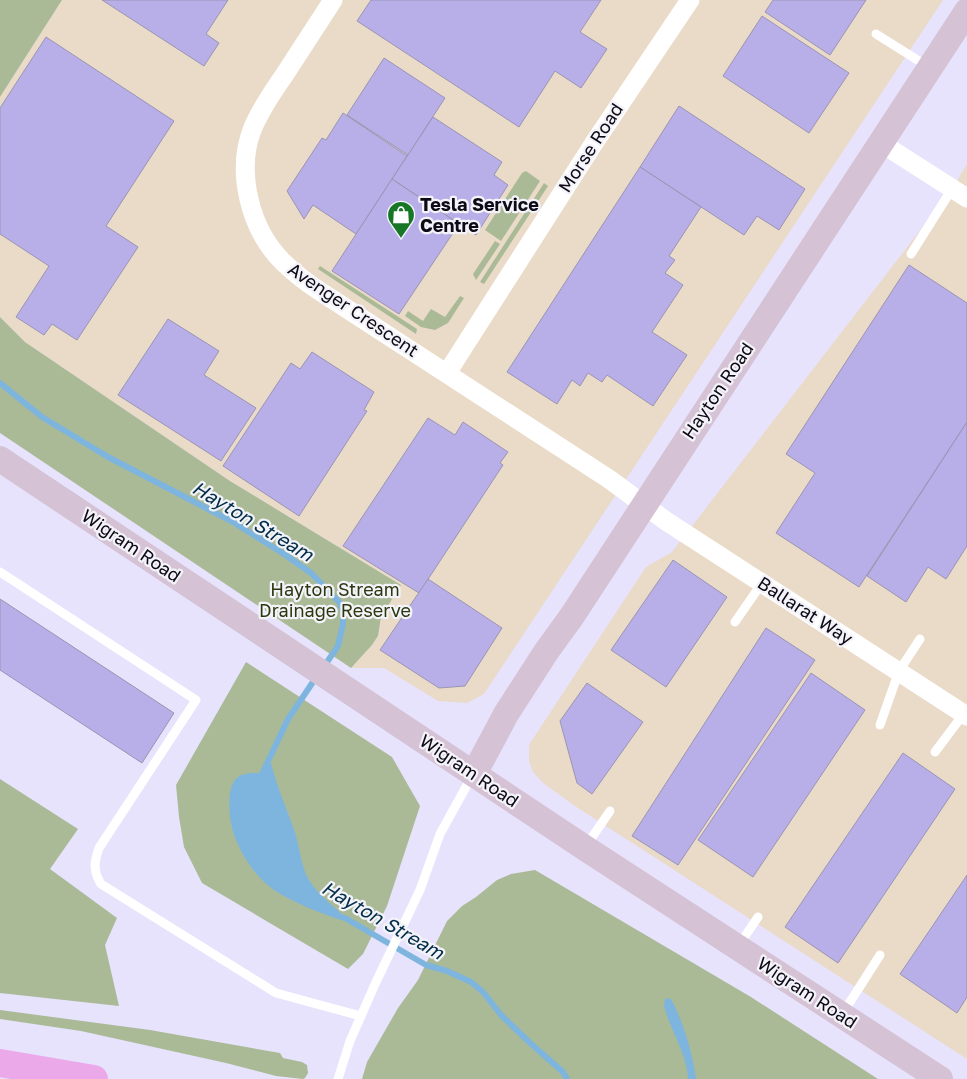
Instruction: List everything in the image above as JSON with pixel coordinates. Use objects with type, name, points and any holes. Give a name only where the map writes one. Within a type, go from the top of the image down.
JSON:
[{"type":"highway","points":[[0,1063],[94,1079]]},
{"type":"main road","name":"Hayton Road","points":[[474,774],[506,714],[546,652],[645,505],[967,11]]},
{"type":"main road","name":"Wigram Road","points":[[0,459],[585,848],[940,1079]]},
{"type":"street","name":"Avenger Crescent","points":[[333,0],[276,87],[253,129],[246,152],[245,174],[248,194],[255,217],[266,239],[281,260],[300,277],[645,505]]},
{"type":"street","name":"Morse Road","points":[[447,373],[594,143],[690,0]]},
{"type":"street","points":[[881,143],[960,193]]},
{"type":"street","name":"Ballarat Way","points":[[645,505],[666,521],[966,713]]},
{"type":"lane","points":[[876,34],[929,68]]},
{"type":"lane","points":[[911,254],[960,193]]},
{"type":"lane","points":[[0,572],[196,700],[99,848],[94,862],[95,875],[101,884],[276,994],[361,1016]]},
{"type":"lane","points":[[735,622],[762,583]]},
{"type":"lane","points":[[880,725],[899,671],[920,639]]},
{"type":"lane","points":[[935,752],[966,713]]},
{"type":"lane","points":[[338,1079],[361,1016],[420,890],[440,834],[474,774]]},
{"type":"lane","points":[[585,848],[610,811]]},
{"type":"lane","points":[[738,947],[758,916]]},
{"type":"lane","points":[[841,1016],[880,955]]},
{"type":"shaded area","points":[[62,0],[943,0],[484,694],[467,703],[438,701],[384,668],[351,668],[378,637],[381,617],[401,585],[230,481],[25,342],[0,317],[0,97]]},
{"type":"shaded area","points":[[967,164],[967,1059],[578,808],[543,783],[533,772],[529,761],[529,745],[646,567],[672,552],[952,189]]},
{"type":"green space","points":[[0,0],[62,0],[0,97]]},
{"type":"green space","points":[[526,171],[540,181],[501,241],[485,230],[522,173]]},
{"type":"green space","points":[[544,183],[548,186],[484,284],[480,282]]},
{"type":"green space","points":[[495,241],[500,244],[476,280],[473,274]]},
{"type":"green space","points":[[320,266],[417,329],[416,334],[318,269]]},
{"type":"green space","points":[[460,296],[464,298],[448,323],[435,330],[421,327],[405,316],[408,311],[423,321],[431,309],[445,317]]},
{"type":"green space","name":"Hayton Stream Drainage Reserve","points":[[0,317],[25,342],[230,481],[401,585],[381,617],[378,636],[351,668],[0,433]]},
{"type":"green space","points":[[246,662],[392,757],[420,806],[387,906],[363,954],[348,969],[202,883],[184,847],[176,785]]},
{"type":"green space","points":[[0,779],[78,829],[50,869],[117,918],[105,945],[119,1006],[0,993]]},
{"type":"green space","points":[[535,870],[751,997],[878,1079],[362,1079],[367,1062],[398,1008],[418,980],[447,921],[462,906],[497,880],[511,874]]},
{"type":"green space","points":[[0,1010],[150,1030],[280,1053],[283,1058],[307,1065],[308,1073],[303,1079],[276,1076],[81,1031],[0,1019]]},
{"type":"water","points":[[271,763],[309,880],[323,897],[352,923],[309,908],[276,891],[254,871],[239,846],[234,834],[229,808],[233,783],[243,775],[262,773],[266,766]]},
{"type":"water","points":[[667,998],[671,999],[687,1038],[696,1079],[688,1079],[682,1052],[664,1006]]},
{"type":"building","points":[[102,0],[228,0],[206,34],[219,43],[204,66]]},
{"type":"building","points":[[371,0],[601,0],[580,32],[607,49],[581,88],[555,71],[519,127],[357,21]]},
{"type":"building","points":[[773,0],[866,0],[830,55],[765,12]]},
{"type":"building","points":[[762,16],[849,73],[809,133],[723,76]]},
{"type":"building","points":[[46,37],[174,121],[106,226],[138,247],[77,340],[52,324],[44,335],[16,317],[49,266],[0,234],[0,108]]},
{"type":"building","points":[[384,58],[445,98],[408,155],[347,115]]},
{"type":"building","points":[[679,106],[805,189],[779,230],[757,216],[744,235],[640,167]]},
{"type":"building","points":[[343,113],[407,156],[356,234],[313,205],[304,219],[287,191],[322,138],[326,140]]},
{"type":"building","points":[[433,117],[502,162],[494,175],[508,185],[476,235],[392,179]]},
{"type":"building","points":[[640,167],[701,207],[669,256],[675,260],[665,273],[683,285],[652,332],[687,355],[653,406],[607,375],[602,382],[588,373],[580,386],[572,380],[557,404],[507,372]]},
{"type":"building","name":"Tesla Service Centre","points":[[392,179],[459,224],[399,314],[332,271]]},
{"type":"building","points":[[909,265],[967,303],[967,422],[859,587],[776,533],[815,473],[786,454]]},
{"type":"building","points":[[168,319],[219,351],[204,375],[256,408],[221,461],[118,395]]},
{"type":"building","points":[[312,352],[374,392],[364,410],[367,411],[299,516],[223,466],[291,363],[300,369]]},
{"type":"building","points":[[428,418],[455,435],[463,422],[508,452],[500,463],[503,465],[419,593],[343,546]]},
{"type":"building","points":[[967,422],[967,546],[946,579],[928,567],[906,602],[867,576]]},
{"type":"building","points":[[673,560],[727,597],[666,687],[611,650]]},
{"type":"building","points":[[428,579],[502,628],[465,686],[439,688],[380,650]]},
{"type":"building","points":[[0,599],[174,713],[142,763],[0,670]]},
{"type":"building","points":[[766,628],[815,660],[678,865],[632,836]]},
{"type":"building","points":[[811,673],[865,710],[753,877],[698,840]]},
{"type":"building","points":[[587,683],[643,722],[592,794],[577,783],[560,721]]},
{"type":"building","points":[[903,753],[955,789],[838,963],[785,927]]},
{"type":"building","points":[[967,875],[967,997],[957,1013],[900,974]]},
{"type":"waterway","name":"Hayton Stream","points":[[0,383],[42,417],[108,457],[233,522],[311,573],[340,603],[343,612],[343,624],[338,646],[323,668]]},
{"type":"waterway","name":"Hayton Stream","points":[[262,774],[288,719],[317,676]]},
{"type":"waterway","name":"Hayton Stream","points":[[345,918],[426,965],[447,971],[471,982],[483,992],[501,1015],[563,1072],[567,1079]]},
{"type":"place","name":"Tesla Service Centre","points":[[401,239]]}]
